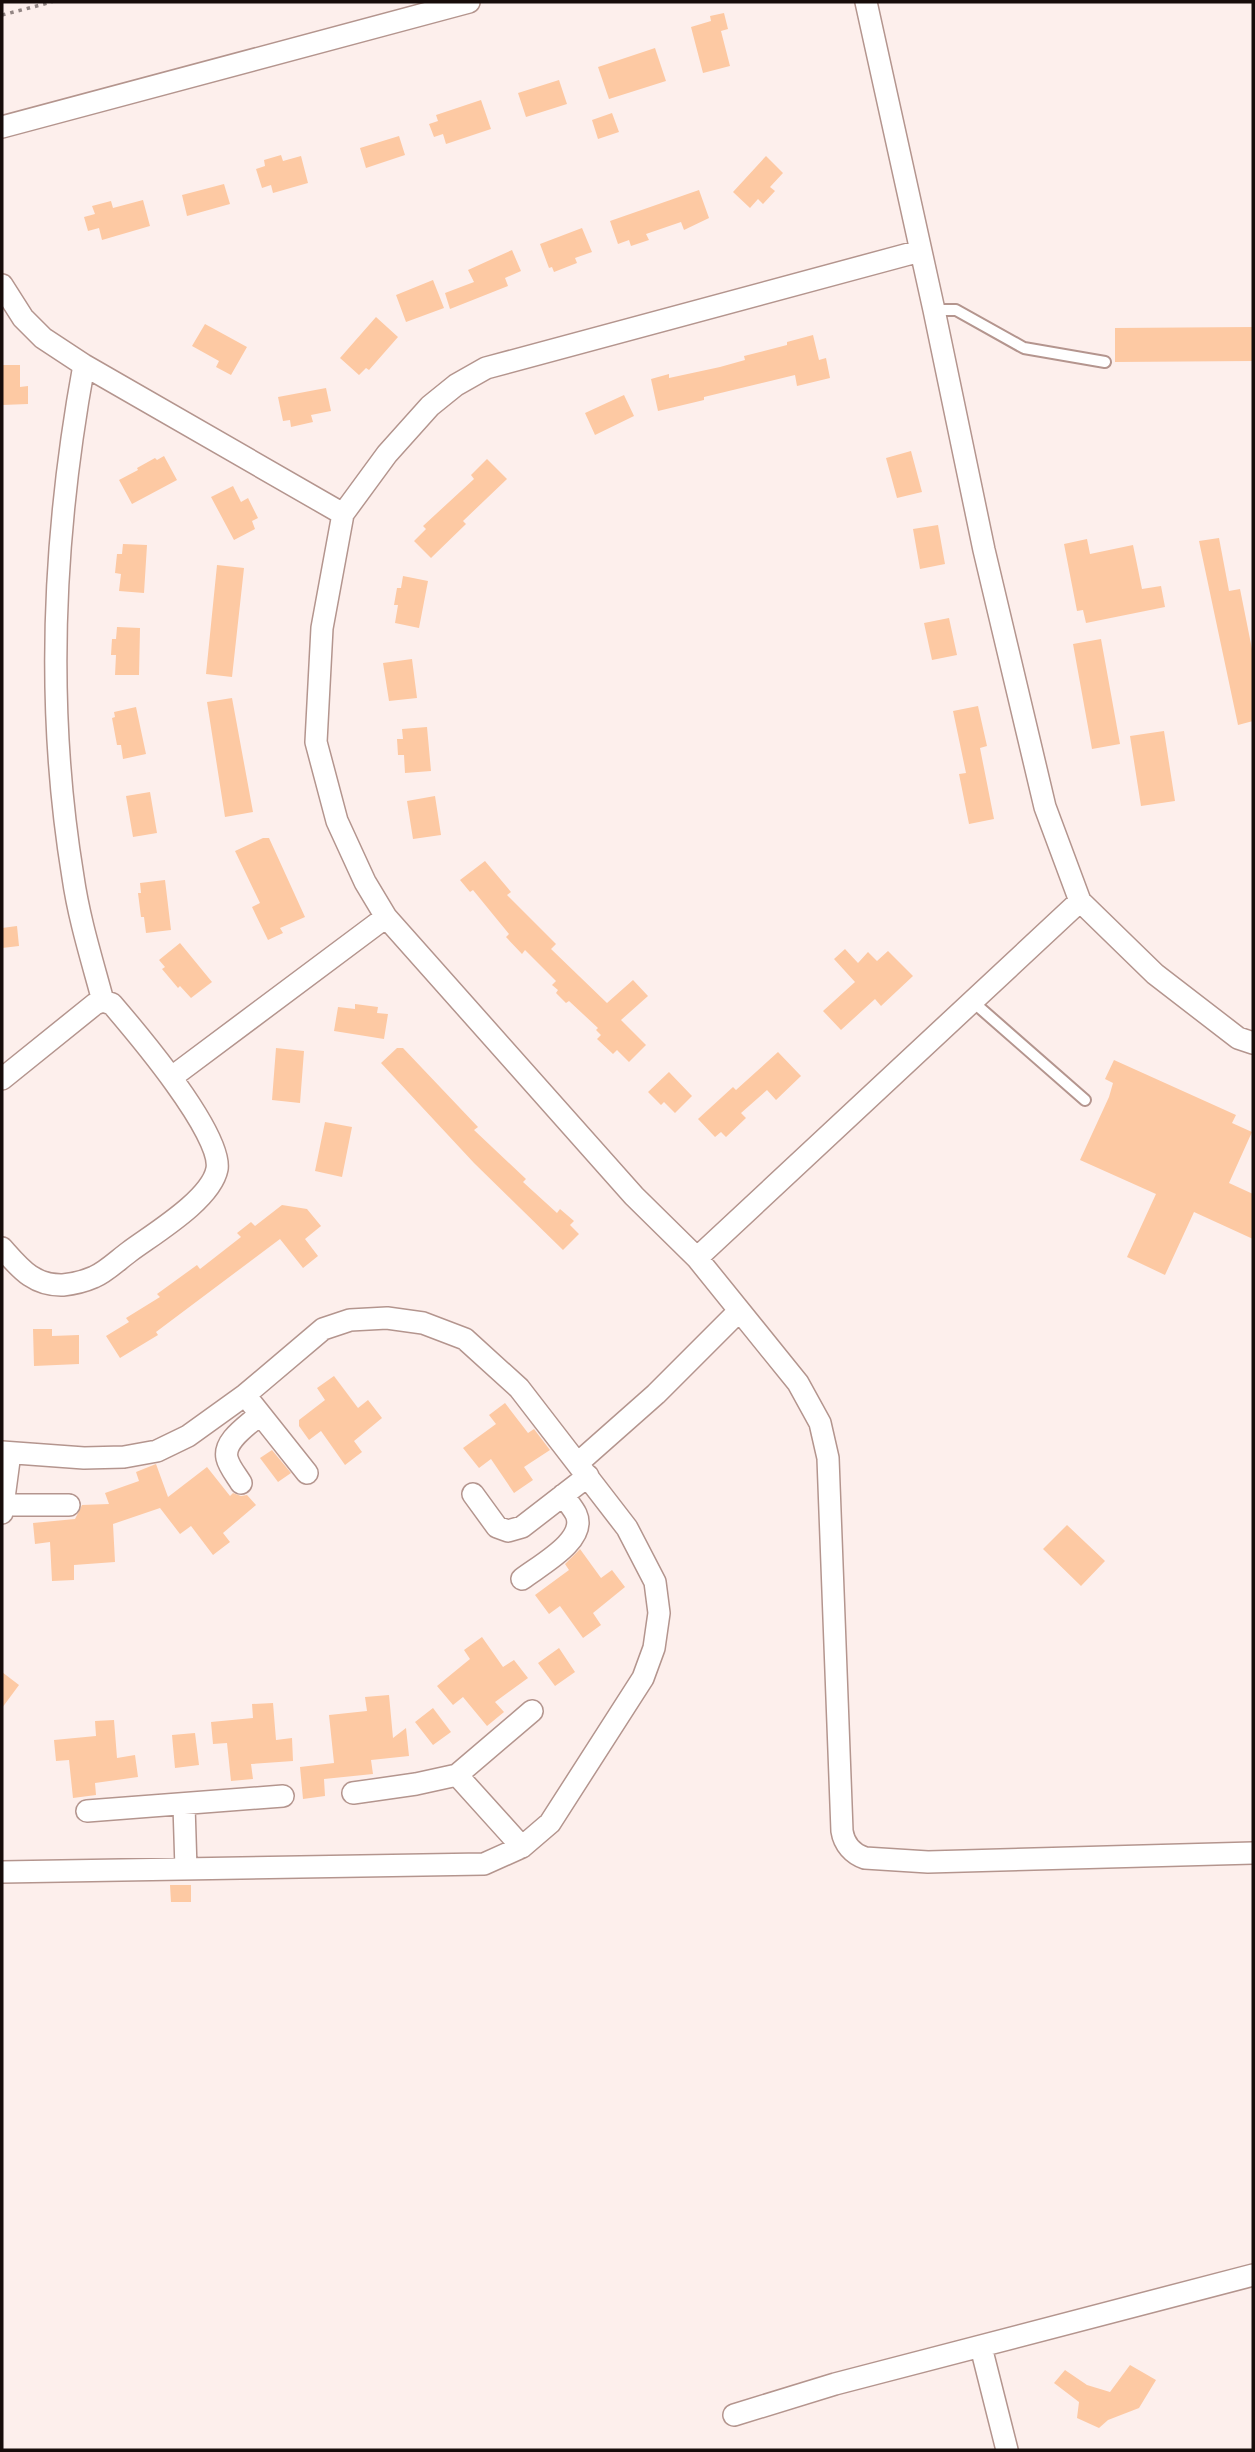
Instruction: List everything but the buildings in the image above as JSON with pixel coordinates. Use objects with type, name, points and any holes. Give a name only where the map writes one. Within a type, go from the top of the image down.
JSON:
[{"type":"street","points":[[2,127],[470,2]]},
{"type":"street","points":[[866,2],[984,550],[1045,807],[1080,901],[1155,974],[1238,1038],[1253,1043]]},
{"type":"street","points":[[920,251],[486,368],[456,385],[430,406],[387,454],[343,514],[322,628],[316,742],[337,821],[365,882],[386,917],[634,1196],[697,1258],[798,1383],[812,1406],[827,1444],[842,1831],[845,1842],[858,1856],[865,1858],[928,1862],[1253,1853]]},
{"type":"street","points":[[2,285],[23,318],[43,338],[84,365],[343,514]]},
{"type":"street","points":[[84,365],[65,492],[55,632],[56,704],[60,772],[73,878],[103,1001]]},
{"type":"street","points":[[697,1258],[1080,901]]},
{"type":"street","points":[[172,1077],[386,917]]},
{"type":"street","points":[[2,1079],[95,1004],[103,1001],[112,1004],[172,1077],[215,1150],[217,1168],[209,1186],[190,1206],[95,1277],[61,1285],[26,1275],[2,1248]]},
{"type":"street","points":[[473,1494],[497,1527],[508,1531],[523,1527],[563,1495],[583,1469],[739,1311]]},
{"type":"street","points":[[2,1872],[484,1864],[522,1847],[550,1823],[643,1678],[653,1648],[659,1613],[655,1582],[627,1528],[519,1388],[465,1339],[423,1323],[387,1318],[363,1319],[350,1320],[323,1329],[245,1395],[188,1436],[156,1451],[124,1457],[84,1458],[6,1452],[3,1509],[69,1505]]},
{"type":"street","points":[[245,1395],[307,1473]]},
{"type":"street","points":[[241,1483],[227,1460],[227,1450],[233,1438],[260,1414]]},
{"type":"street","points":[[522,1579],[574,1539],[579,1528],[577,1515],[563,1495]]},
{"type":"street","points":[[353,1793],[457,1775],[532,1711]]},
{"type":"street","points":[[457,1775],[522,1847]]},
{"type":"street","points":[[88,1811],[283,1796]]},
{"type":"street","points":[[184,1805],[186,1869]]},
{"type":"street","points":[[734,2415],[835,2384],[1253,2275]]},
{"type":"street","points":[[981,2347],[1007,2450]]},
{"type":"lane","points":[[934,310],[956,310],[1024,348],[1105,362]]},
{"type":"lane","points":[[972,1001],[1085,1100]]},
{"type":"path","points":[[2,15],[52,2]]}]
